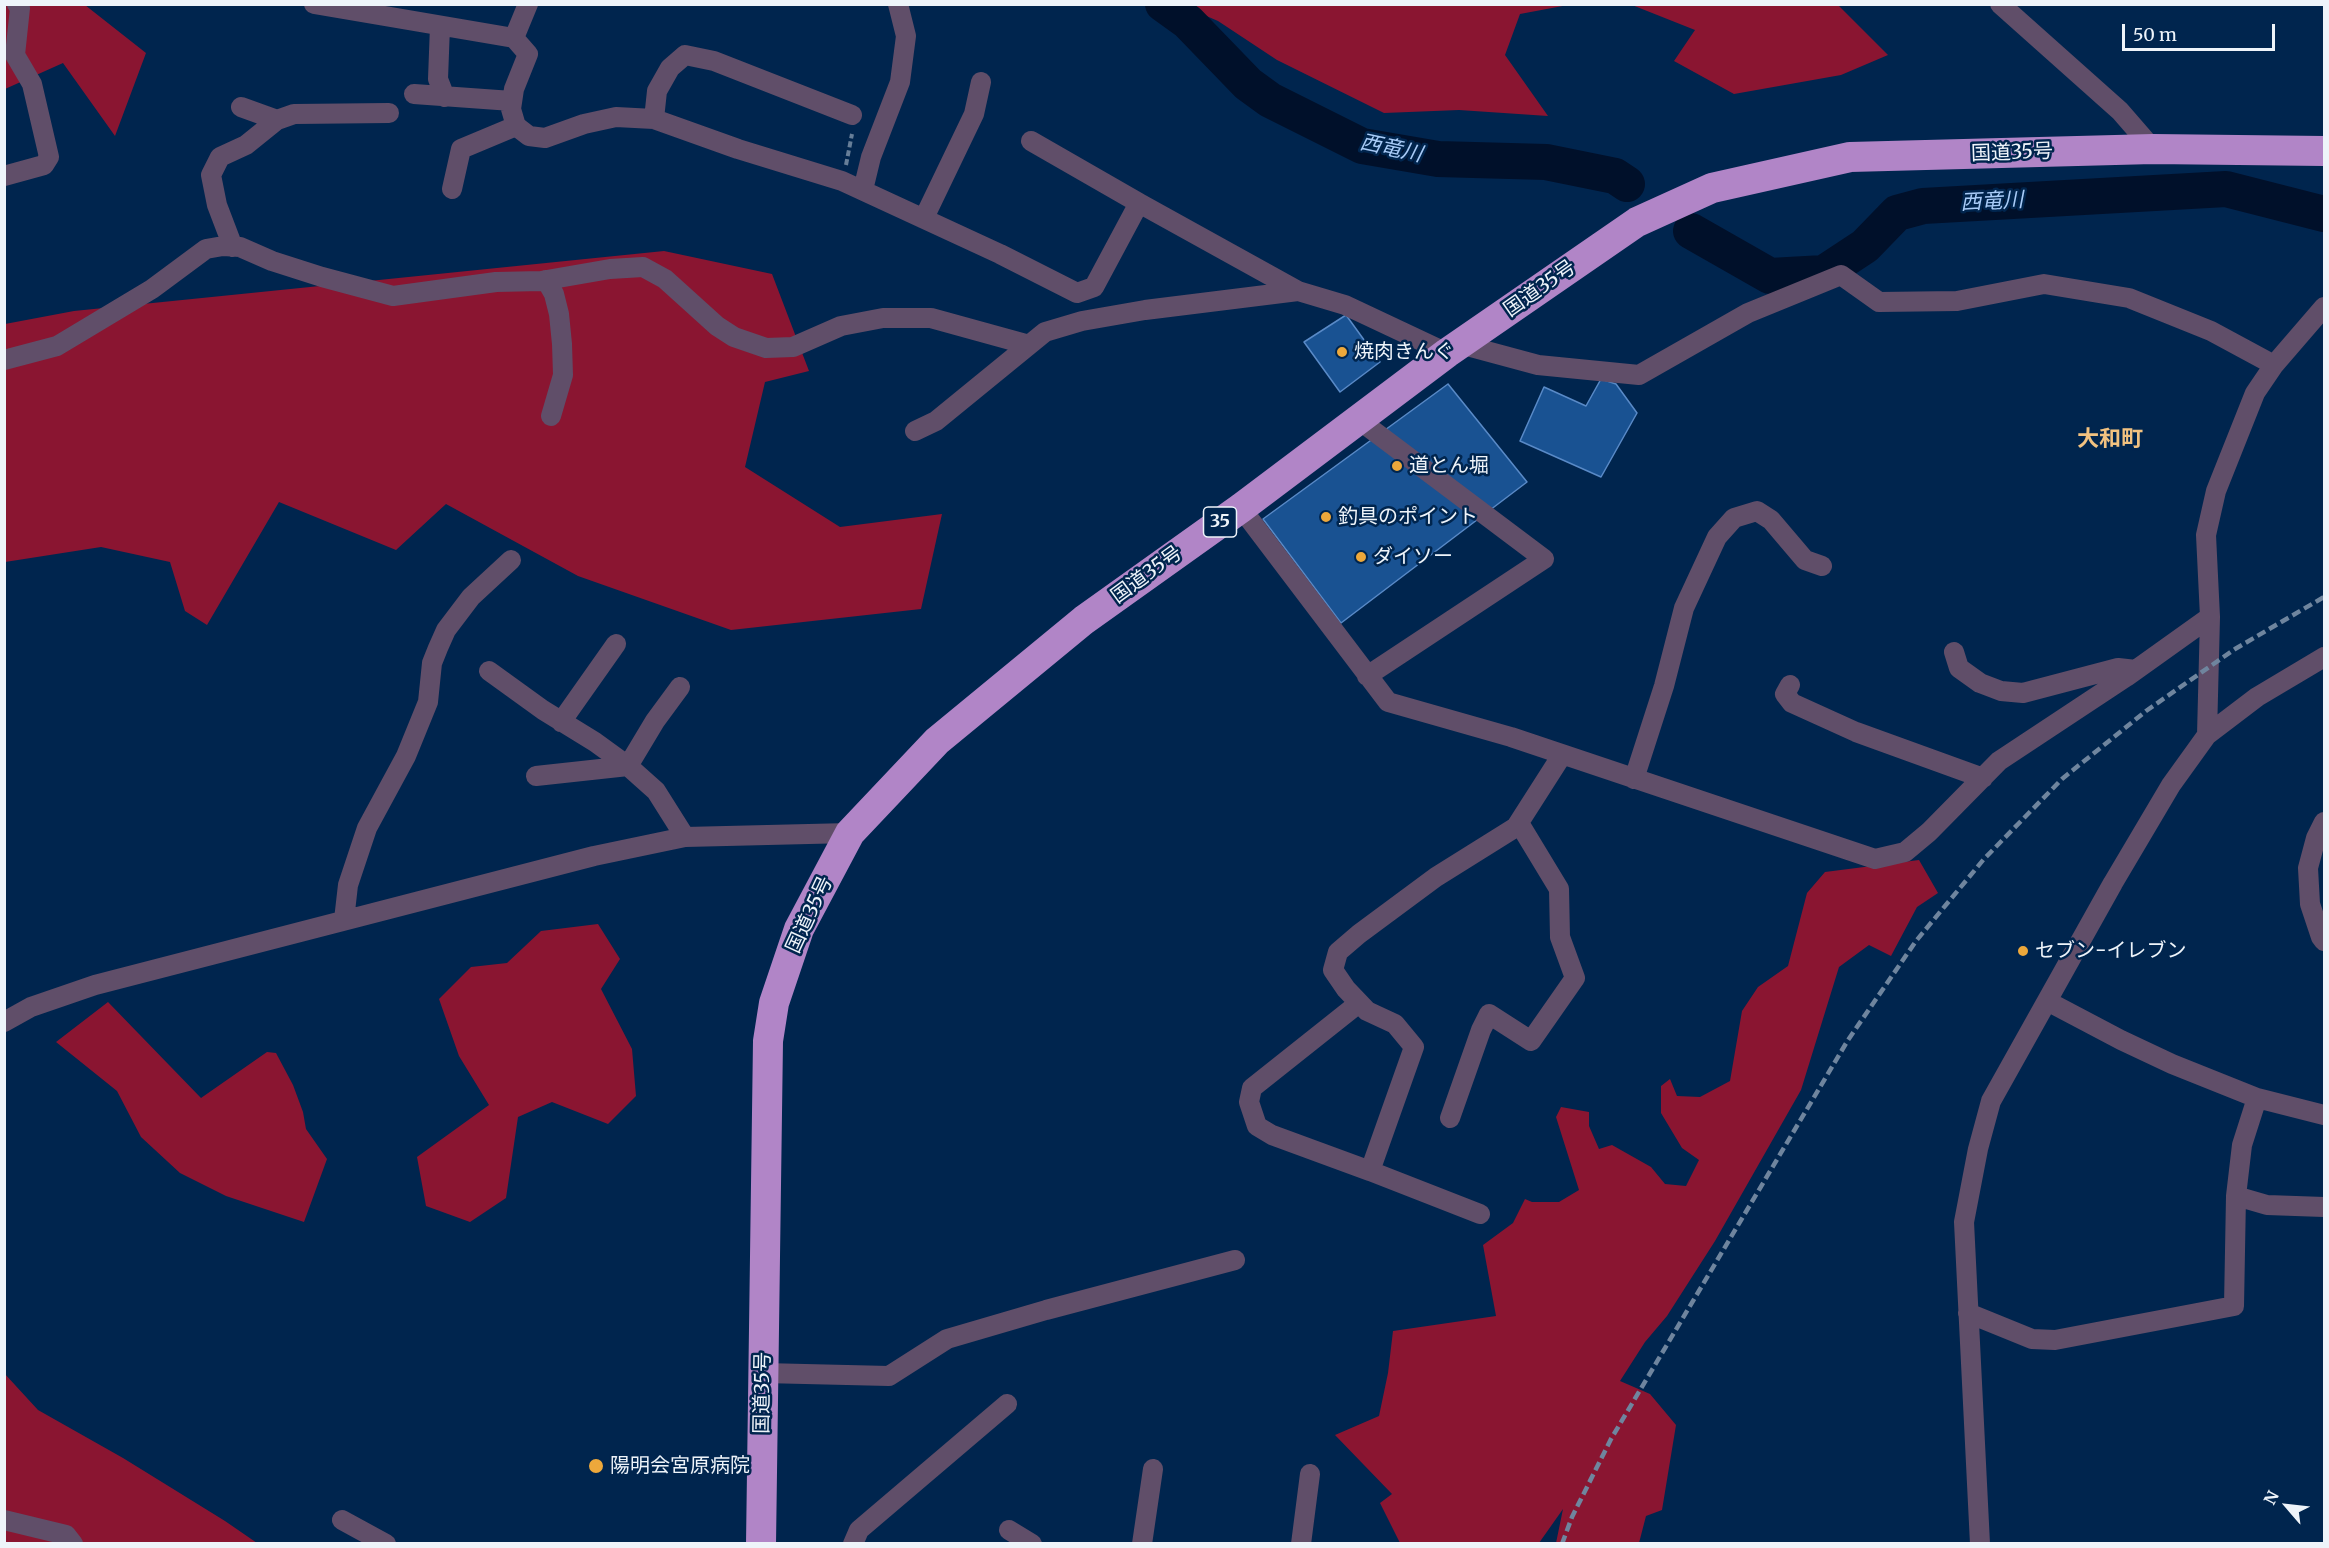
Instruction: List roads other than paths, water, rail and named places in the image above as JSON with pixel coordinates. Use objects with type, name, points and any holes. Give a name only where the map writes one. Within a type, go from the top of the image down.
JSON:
[{"type":"highway","name":"国道35号","points":[[761,1544],[768,1041],[774,1003],[799,929],[850,833],[937,741],[1084,620],[1241,507],[1454,348],[1637,222],[1712,188],[1850,157],[2153,149],[2325,152]]},
{"type":"street","points":[[4,176],[44,165],[49,157],[32,84],[15,54],[20,8],[17,4]]},
{"type":"street","points":[[314,4],[364,9],[440,26],[514,38],[528,54],[514,89],[511,109],[516,126],[529,136],[545,138],[584,124],[616,117],[654,119],[738,149],[842,181],[924,218],[1077,293],[1094,287],[1139,203]]},
{"type":"street","points":[[514,38],[528,4]]},
{"type":"street","points":[[863,190],[871,157],[900,82],[906,36],[898,4]]},
{"type":"street","points":[[2000,4],[2120,111],[2153,149]]},
{"type":"street","points":[[440,26],[438,79],[445,97]]},
{"type":"street","points":[[654,119],[657,91],[670,68],[685,55],[714,61],[852,115]]},
{"type":"street","points":[[924,218],[974,114],[981,82]]},
{"type":"street","points":[[414,94],[512,102]]},
{"type":"street","points":[[241,107],[277,120]]},
{"type":"street","points":[[233,247],[217,205],[211,175],[220,157],[246,145],[277,120],[294,114],[389,113]]},
{"type":"street","points":[[452,189],[461,149],[516,126]]},
{"type":"street","points":[[1031,141],[1298,291],[1345,305],[1454,348],[1538,365],[1639,375],[1748,313],[1841,275],[1879,302],[1957,301],[2044,284],[2129,298],[2211,332],[2274,365]]},
{"type":"street","points":[[4,360],[57,346],[152,289],[206,249],[223,246],[233,247],[322,277],[393,296],[496,282],[546,280],[610,269],[643,267],[665,279],[717,326],[734,337],[766,348],[793,347],[841,326],[883,318],[931,318],[1029,345]]},
{"type":"street","points":[[546,280],[554,294],[562,344],[563,375],[551,416]]},
{"type":"street","points":[[915,431],[936,421],[1046,332],[1082,321],[1145,310],[1298,291]]},
{"type":"street","points":[[2207,735],[2210,617],[2206,535],[2216,492],[2255,393],[2274,365],[2325,307]]},
{"type":"street","points":[[1359,420],[1544,560],[1367,676]]},
{"type":"street","points":[[1241,507],[1388,702],[1511,737],[1875,859],[1905,852],[1929,832],[1999,761],[2136,670],[2210,617]]},
{"type":"street","points":[[1634,779],[1664,686],[1684,608],[1717,537],[1734,518],[1757,511],[1771,520],[1804,560],[1822,566]]},
{"type":"street","points":[[344,920],[348,885],[367,828],[406,756],[428,702],[432,663],[446,630],[471,597],[511,560]]},
{"type":"street","points":[[561,722],[615,644]]},
{"type":"street","points":[[1954,652],[1959,668],[1980,683],[2001,692],[2024,693],[2118,668],[2136,670]]},
{"type":"street","points":[[1980,1544],[1964,1222],[1978,1149],[1991,1101],[2170,784],[2207,735],[2257,697],[2325,657]]},
{"type":"street","points":[[489,671],[628,766],[656,791],[685,837]]},
{"type":"street","points":[[1790,685],[1785,694],[1792,703],[1856,732],[1983,777]]},
{"type":"street","points":[[628,766],[655,721],[680,687]]},
{"type":"street","points":[[1370,1171],[1414,1047],[1395,1024],[1367,1011],[1359,1003],[1333,970],[1338,952],[1436,877],[1516,827],[1562,754]]},
{"type":"street","points":[[536,776],[628,766]]},
{"type":"street","points":[[2325,822],[2316,838],[2308,868],[2310,904],[2321,937],[2325,941]]},
{"type":"street","points":[[1450,1118],[1481,1030],[1489,1014],[1531,1041],[1575,978],[1560,937],[1559,889],[1519,823]]},
{"type":"street","points":[[4,1022],[31,1007],[95,985],[498,879],[685,837],[850,833]]},
{"type":"street","points":[[2047,1001],[2162,1059],[2257,1098],[2325,1116]]},
{"type":"street","points":[[1359,1003],[1252,1088],[1249,1102],[1257,1126],[1272,1135],[1480,1214]]},
{"type":"street","points":[[1968,1313],[2032,1339],[2055,1340],[2234,1306],[2236,1196],[2242,1145],[2257,1098]]},
{"type":"street","points":[[2236,1196],[2267,1205],[2325,1207]]},
{"type":"street","points":[[764,1373],[889,1376],[947,1339],[1235,1260]]},
{"type":"street","points":[[853,1544],[859,1530],[1007,1404]]},
{"type":"street","points":[[1142,1544],[1153,1469]]},
{"type":"street","points":[[1301,1544],[1310,1474]]},
{"type":"street","points":[[4,1520],[66,1535],[73,1544]]},
{"type":"street","points":[[342,1520],[386,1544]]},
{"type":"street","points":[[1009,1530],[1032,1544]]},
{"type":"waterway","name":"西竜川","points":[[1163,4],[1188,22],[1248,84],[1270,100],[1362,146],[1438,159],[1546,162],[1615,176],[1627,184]]},
{"type":"waterway","name":"西竜川","points":[[1691,231],[1770,276],[1824,273],[1865,246],[1897,213],[1923,206],[2226,189],[2324,214]]},
{"type":"railway","points":[[1562,1544],[1572,1517],[1611,1439],[1848,1040],[1916,941],[1984,859],[2062,779],[2146,711],[2235,649],[2324,597]]},
{"type":"place","name":"焼肉きんぐ","points":[[1342,352]]},
{"type":"place","name":"道とん堀","points":[[1397,466]]},
{"type":"place","name":"釣具のポイント","points":[[1326,517]]},
{"type":"place","name":"ダイソー","points":[[1361,557]]},
{"type":"place","name":"セブン-イレブン","points":[[2023,951]]},
{"type":"place","name":"陽明会宮原病院","points":[[596,1466]]},
{"type":"district","name":"大和町","points":[[2110,440]]}]
